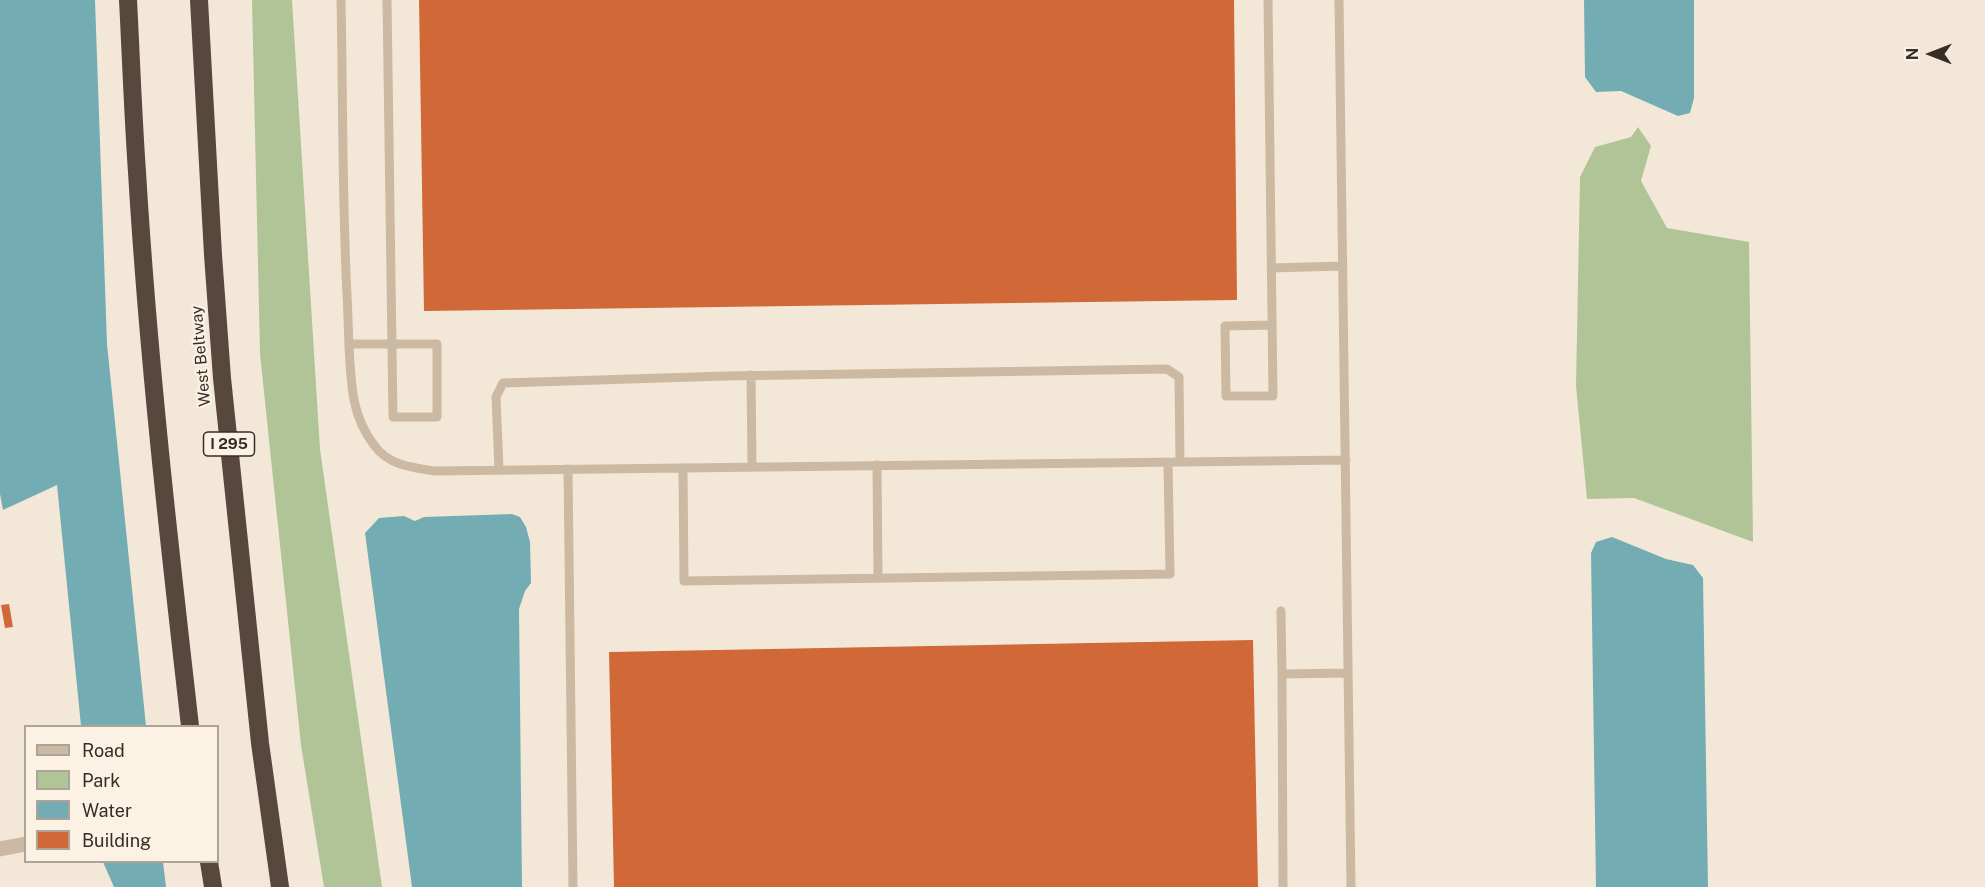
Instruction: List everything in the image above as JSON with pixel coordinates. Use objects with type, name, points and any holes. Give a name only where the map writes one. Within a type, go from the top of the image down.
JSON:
[{"type":"highway","points":[[128,0],[137,173],[154,378],[172,572],[190,725]]},
{"type":"highway","name":"West Beltway","points":[[199,0],[212,244],[222,378],[260,744],[280,887]]},
{"type":"highway","points":[[209,863],[213,887]]},
{"type":"street","points":[[0,849],[24,843]]},
{"type":"lane","points":[[341,0],[345,254],[354,401],[363,427],[375,447],[391,461],[413,468],[435,471],[1346,460]]},
{"type":"lane","points":[[350,344],[393,344],[437,344],[437,417],[393,417],[393,344],[387,0]]},
{"type":"lane","points":[[1268,0],[1273,396],[1226,396],[1226,326],[1272,326]]},
{"type":"lane","points":[[1339,0],[1351,887]]},
{"type":"lane","points":[[1272,268],[1344,266]]},
{"type":"lane","points":[[499,470],[496,397],[503,382],[751,375],[1167,369],[1179,377],[1180,462]]},
{"type":"lane","points":[[751,375],[752,467]]},
{"type":"lane","points":[[683,468],[684,581],[1170,574],[1168,462]]},
{"type":"lane","points":[[877,465],[878,578]]},
{"type":"lane","points":[[568,469],[573,887]]},
{"type":"lane","points":[[1281,612],[1283,887]]},
{"type":"lane","points":[[1281,674],[1348,673]]},
{"type":"green space","points":[[252,0],[292,0],[320,449],[382,887],[324,887],[301,745],[260,354]]},
{"type":"green space","points":[[1638,127],[1651,146],[1641,181],[1667,228],[1749,242],[1753,542],[1634,498],[1587,499],[1576,386],[1580,177],[1595,147],[1631,137]]},
{"type":"water","points":[[0,0],[95,0],[107,344],[146,725],[81,725],[57,485],[3,510],[0,494]]},
{"type":"water","points":[[1584,0],[1694,0],[1694,98],[1690,113],[1678,116],[1621,91],[1596,92],[1585,77]]},
{"type":"water","points":[[512,514],[520,517],[526,527],[530,542],[531,583],[525,591],[519,609],[522,887],[412,887],[365,533],[379,518],[404,516],[415,521],[424,517]]},
{"type":"water","points":[[1612,537],[1666,559],[1693,565],[1703,578],[1708,887],[1596,887],[1591,553],[1596,542]]},
{"type":"water","points":[[103,863],[163,863],[166,887],[114,887]]},
{"type":"building","points":[[419,0],[1234,0],[1237,300],[424,311]]},
{"type":"building","points":[[9,604],[13,627],[5,628],[1,605]]},
{"type":"building","points":[[1253,640],[1258,887],[614,887],[609,652]]}]
